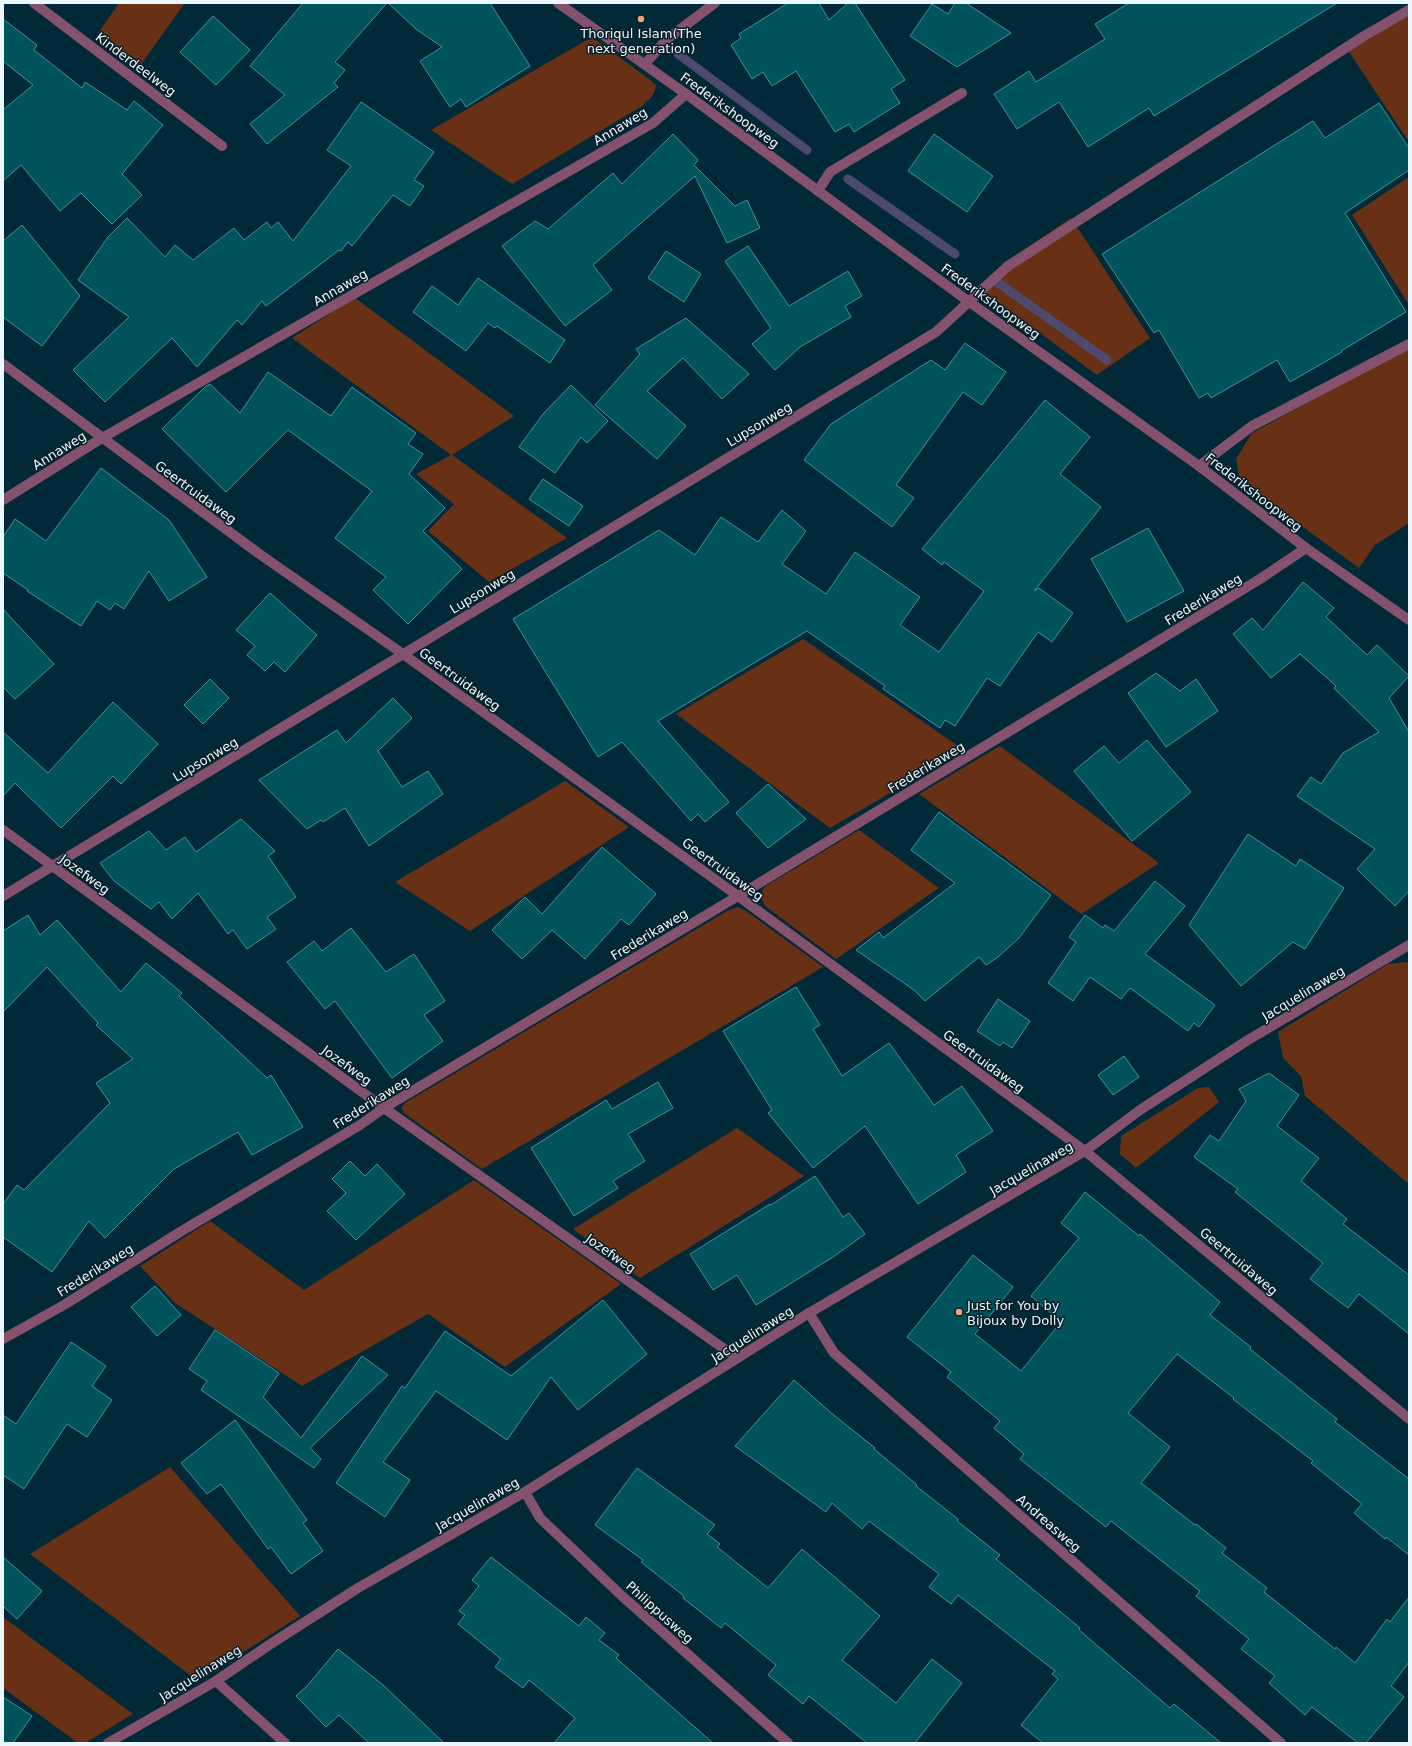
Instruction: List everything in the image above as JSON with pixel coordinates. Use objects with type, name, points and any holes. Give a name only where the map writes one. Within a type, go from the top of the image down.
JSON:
[{"type":"street","name":"Kinderdeelweg","points":[[34,3],[222,146]]},
{"type":"street","name":"Frederikshoopweg","points":[[558,3],[645,64],[968,301],[1199,466],[1306,548],[1409,620]]},
{"type":"street","points":[[645,64],[666,40],[715,3]]},
{"type":"street","name":"Lupsonweg","points":[[3,896],[936,332],[968,301],[1008,266],[1351,45],[1409,10]]},
{"type":"street","points":[[818,191],[830,172],[962,93]]},
{"type":"street","name":"Annaweg","points":[[3,500],[102,438],[653,123],[686,94]]},
{"type":"street","points":[[1199,466],[1252,426],[1409,344]]},
{"type":"street","name":"Geertruidaweg","points":[[3,364],[258,553],[403,654],[738,896],[1085,1151],[1409,1419]]},
{"type":"street","name":"Frederikaweg","points":[[3,1339],[64,1305],[180,1232],[353,1129],[384,1108],[738,896],[1260,579],[1306,548]]},
{"type":"street","name":"Jozefweg","points":[[3,830],[384,1108],[737,1358]]},
{"type":"street","name":"Jacquelinaweg","points":[[108,1743],[216,1681],[358,1588],[525,1492],[809,1313],[1085,1151],[1140,1110],[1248,1040],[1409,945]]},
{"type":"street","name":"Andreasweg","points":[[809,1313],[834,1353],[1281,1743]]},
{"type":"street","name":"Philippusweg","points":[[525,1492],[540,1518],[622,1596],[788,1743]]},
{"type":"street","points":[[216,1681],[285,1743]]},
{"type":"shaded area","points":[[119,3],[185,3],[139,67],[96,36]]},
{"type":"shaded area","points":[[1409,4],[1409,142],[1344,44]]},
{"type":"shaded area","points":[[592,37],[656,85],[653,94],[642,106],[512,184],[431,130]]},
{"type":"shaded area","points":[[1409,177],[1409,305],[1352,215]]},
{"type":"shaded area","points":[[1071,218],[1150,338],[1097,375],[983,291],[1004,263]]},
{"type":"shaded area","points":[[355,298],[514,416],[452,455],[567,538],[489,582],[428,531],[454,504],[416,474],[451,455],[292,338]]},
{"type":"shaded area","points":[[1409,348],[1409,523],[1375,545],[1359,568],[1240,481],[1236,459],[1252,433]]},
{"type":"shaded area","points":[[803,639],[964,750],[830,828],[676,714]]},
{"type":"shaded area","points":[[1000,746],[1159,863],[1081,914],[919,794]]},
{"type":"shaded area","points":[[565,781],[629,827],[470,931],[395,882]]},
{"type":"shaded area","points":[[859,830],[939,888],[836,959],[765,906],[762,899],[762,892],[764,887]]},
{"type":"shaded area","points":[[738,907],[746,911],[823,967],[482,1169],[404,1113],[401,1108],[405,1103],[727,911]]},
{"type":"shaded area","points":[[1409,963],[1409,1184],[1305,1096],[1301,1076],[1283,1058],[1278,1032],[1388,964]]},
{"type":"shaded area","points":[[1209,1087],[1219,1102],[1136,1168],[1120,1154],[1121,1136],[1198,1088]]},
{"type":"shaded area","points":[[737,1128],[804,1176],[640,1278],[573,1229]]},
{"type":"shaded area","points":[[474,1180],[621,1284],[505,1367],[428,1314],[302,1386],[175,1303],[140,1266],[210,1221],[304,1290]]},
{"type":"shaded area","points":[[170,1467],[300,1616],[198,1681],[30,1554]]},
{"type":"shaded area","points":[[3,1617],[133,1714],[85,1743],[78,1743],[3,1688]]},
{"type":"building","points":[[303,3],[387,3],[335,62],[345,70],[334,83],[338,87],[267,144],[250,124],[285,95],[250,66]]},
{"type":"building","points":[[388,3],[490,3],[530,66],[466,107],[461,99],[450,107],[420,61],[442,47],[416,29]]},
{"type":"building","points":[[788,3],[819,3],[829,20],[848,3],[855,3],[905,80],[891,89],[900,103],[854,132],[849,124],[835,132],[796,71],[772,86],[763,72],[752,79],[731,45],[741,38],[739,34]]},
{"type":"building","points":[[955,3],[966,3],[1011,33],[957,67],[910,36],[932,4],[948,14]]},
{"type":"building","points":[[1129,3],[1337,3],[1154,116],[1149,108],[1088,147],[1059,102],[1017,129],[994,94],[1029,71],[1036,82],[1105,39],[1095,24]]},
{"type":"building","points":[[213,16],[250,50],[216,85],[180,52]]},
{"type":"building","points":[[3,19],[37,45],[34,50],[82,88],[85,82],[127,110],[134,101],[163,125],[122,174],[142,195],[112,224],[81,193],[60,211],[21,165],[3,181],[3,110],[33,85],[3,61]]},
{"type":"building","points":[[361,102],[434,152],[414,180],[424,186],[410,206],[393,195],[352,246],[348,242],[341,251],[339,250],[266,306],[262,301],[242,325],[237,320],[197,367],[172,338],[105,402],[73,370],[129,317],[78,280],[108,237],[127,218],[165,257],[175,245],[193,260],[234,228],[244,240],[267,222],[271,228],[278,222],[293,241],[351,166],[327,150]]},
{"type":"building","points":[[1379,103],[1409,148],[1409,170],[1345,213],[1406,312],[1290,382],[1277,360],[1211,398],[1208,393],[1199,398],[1159,330],[1154,333],[1102,254],[1313,121],[1325,138]]},
{"type":"building","points":[[673,134],[698,160],[694,165],[735,206],[747,200],[760,228],[727,243],[695,176],[593,265],[612,290],[565,326],[502,246],[535,221],[548,229],[613,173],[622,184]]},
{"type":"building","points":[[934,134],[993,176],[967,212],[908,171]]},
{"type":"building","points":[[22,225],[80,296],[42,346],[3,317],[3,241]]},
{"type":"building","points":[[748,246],[789,306],[848,271],[862,296],[845,306],[851,317],[800,347],[775,370],[752,344],[771,328],[725,261]]},
{"type":"building","points":[[666,251],[701,274],[684,302],[648,278]]},
{"type":"building","points":[[478,278],[565,340],[550,363],[497,326],[495,328],[488,323],[466,351],[413,312],[432,286],[458,305]]},
{"type":"building","points":[[686,318],[749,374],[722,399],[683,358],[647,391],[686,426],[657,459],[595,405],[640,354],[636,349]]},
{"type":"building","points":[[965,343],[1006,372],[982,405],[963,392],[896,485],[914,498],[892,527],[804,460],[831,424],[931,360],[945,370]]},
{"type":"building","points":[[268,372],[331,416],[352,387],[416,433],[408,444],[423,454],[409,474],[445,508],[423,531],[462,569],[408,624],[373,590],[386,577],[335,538],[372,491],[288,430],[226,492],[162,429],[206,386],[210,384],[240,413]]},
{"type":"building","points":[[571,385],[608,421],[587,443],[581,437],[555,473],[519,447],[543,414]]},
{"type":"building","points":[[1045,400],[1090,437],[1060,474],[1101,507],[1034,591],[1039,588],[1073,613],[1052,642],[1038,632],[1000,686],[987,678],[955,726],[945,720],[940,728],[883,689],[885,686],[807,631],[658,721],[729,802],[705,822],[698,814],[691,821],[622,742],[598,757],[513,619],[659,530],[695,555],[721,517],[758,542],[782,510],[806,531],[782,564],[826,594],[855,552],[920,597],[900,625],[939,652],[984,591],[944,562],[942,565],[922,549]]},
{"type":"building","points":[[101,468],[169,520],[207,577],[169,601],[149,571],[124,609],[115,603],[110,610],[97,601],[81,626],[27,591],[28,590],[3,573],[3,537],[15,519],[46,541]]},
{"type":"building","points":[[543,479],[583,506],[569,526],[529,499]]},
{"type":"building","points":[[1148,528],[1184,591],[1127,622],[1091,559]]},
{"type":"building","points":[[1303,582],[1334,608],[1326,617],[1367,655],[1377,645],[1409,676],[1389,698],[1409,732],[1409,891],[1395,906],[1357,869],[1375,849],[1297,796],[1311,777],[1321,784],[1343,753],[1379,732],[1334,688],[1336,686],[1300,654],[1271,678],[1233,634],[1252,618],[1263,630]]},
{"type":"building","points":[[270,593],[317,635],[285,672],[274,662],[265,671],[247,655],[255,646],[236,630]]},
{"type":"building","points":[[3,609],[54,664],[15,699],[3,687]]},
{"type":"building","points":[[1156,673],[1180,691],[1196,679],[1218,711],[1166,747],[1128,693]]},
{"type":"building","points":[[210,679],[229,698],[203,724],[184,705]]},
{"type":"building","points":[[393,698],[412,718],[378,751],[402,787],[428,771],[443,794],[369,846],[345,808],[323,822],[321,820],[307,829],[259,780],[337,730],[346,743]]},
{"type":"building","points":[[113,702],[158,744],[121,784],[113,776],[61,828],[15,783],[3,796],[3,732],[48,773]]},
{"type":"building","points":[[1147,740],[1191,792],[1132,841],[1074,771],[1104,746],[1119,763]]},
{"type":"building","points":[[768,784],[806,819],[768,848],[736,813]]},
{"type":"building","points":[[939,812],[1051,895],[1019,938],[998,957],[986,965],[979,957],[925,1001],[914,990],[856,950],[879,932],[883,938],[955,883],[911,850]]},
{"type":"building","points":[[241,819],[275,851],[268,856],[296,897],[267,917],[276,929],[247,949],[233,930],[228,934],[198,893],[172,919],[159,902],[151,909],[114,881],[100,863],[149,831],[166,850],[185,837],[196,852]]},
{"type":"building","points":[[1248,834],[1296,866],[1300,859],[1344,888],[1305,949],[1293,942],[1241,986],[1189,925]]},
{"type":"building","points":[[602,847],[656,894],[629,925],[621,919],[585,959],[552,930],[522,959],[492,930],[525,897],[542,914]]},
{"type":"building","points":[[1155,881],[1185,906],[1145,954],[1215,1005],[1199,1027],[1194,1023],[1188,1031],[1130,988],[1121,999],[1090,977],[1073,1001],[1048,983],[1076,942],[1069,937],[1085,915],[1103,928],[1105,925],[1114,931]]},
{"type":"building","points":[[28,915],[40,935],[57,920],[121,992],[146,963],[182,993],[179,996],[267,1078],[271,1075],[303,1127],[252,1155],[238,1132],[174,1169],[105,1238],[89,1221],[52,1272],[3,1237],[3,1204],[17,1185],[24,1190],[110,1103],[96,1083],[133,1059],[96,1025],[98,1023],[47,967],[3,1012],[3,931]]},
{"type":"building","points":[[351,928],[386,972],[414,954],[445,1001],[424,1015],[443,1041],[392,1078],[335,1001],[325,1009],[287,962],[314,941],[322,951]]},
{"type":"building","points":[[796,987],[820,1025],[813,1029],[842,1076],[889,1043],[934,1105],[962,1086],[993,1131],[956,1155],[966,1172],[918,1204],[865,1126],[813,1168],[768,1113],[772,1110],[723,1031]]},
{"type":"building","points":[[998,999],[1030,1021],[1012,1048],[1003,1042],[1000,1046],[977,1031]]},
{"type":"building","points":[[1124,1056],[1139,1077],[1113,1095],[1098,1075]]},
{"type":"building","points":[[1269,1073],[1299,1095],[1277,1126],[1319,1158],[1301,1181],[1347,1219],[1343,1224],[1409,1275],[1409,1334],[1359,1294],[1348,1308],[1310,1279],[1323,1263],[1235,1192],[1238,1189],[1194,1157],[1210,1135],[1219,1141],[1246,1101],[1239,1089]]},
{"type":"building","points":[[658,1082],[673,1108],[628,1134],[645,1161],[613,1181],[618,1188],[574,1216],[531,1148],[606,1100],[612,1109]]},
{"type":"building","points":[[350,1161],[365,1176],[377,1164],[405,1194],[356,1240],[327,1211],[346,1193],[332,1179]]},
{"type":"building","points":[[815,1176],[843,1217],[849,1213],[865,1234],[833,1257],[756,1305],[737,1275],[713,1290],[690,1254],[770,1204],[771,1205]]},
{"type":"building","points":[[1085,1192],[1139,1236],[1140,1234],[1220,1302],[1210,1315],[1251,1347],[1250,1349],[1337,1419],[1335,1422],[1409,1479],[1409,1555],[1386,1537],[1385,1539],[1354,1513],[1362,1504],[1311,1463],[1313,1461],[1177,1354],[1128,1413],[1170,1447],[1141,1483],[1226,1548],[1222,1553],[1267,1588],[1264,1592],[1335,1649],[1336,1647],[1355,1663],[1387,1619],[1390,1622],[1409,1597],[1409,1662],[1391,1686],[1404,1697],[1366,1743],[1358,1743],[1312,1707],[1305,1715],[1269,1683],[1275,1676],[1241,1649],[1249,1639],[1196,1596],[1200,1591],[1111,1521],[1106,1527],[1020,1459],[1024,1454],[994,1428],[1000,1421],[947,1377],[951,1372],[907,1337],[973,1255],[1013,1287],[975,1334],[1021,1371],[1061,1322],[1031,1296],[1079,1238],[1061,1223]]},
{"type":"building","points":[[155,1286],[181,1315],[157,1336],[131,1307]]},
{"type":"building","points":[[603,1300],[647,1354],[578,1410],[551,1377],[507,1440],[436,1391],[383,1462],[410,1480],[385,1517],[336,1483],[402,1386],[405,1388],[445,1331],[511,1376]]},
{"type":"building","points":[[215,1330],[279,1373],[263,1397],[301,1438],[362,1356],[388,1375],[310,1448],[321,1459],[314,1468],[201,1390],[207,1381],[189,1369]]},
{"type":"building","points":[[71,1342],[106,1366],[92,1386],[112,1400],[87,1437],[67,1424],[24,1489],[3,1475],[3,1415],[16,1424]]},
{"type":"building","points":[[794,1380],[830,1412],[875,1448],[874,1449],[917,1485],[916,1486],[958,1519],[957,1521],[1000,1555],[996,1559],[1080,1628],[1079,1630],[1170,1708],[1174,1704],[1221,1743],[1043,1743],[1021,1725],[1058,1679],[1052,1674],[1055,1671],[958,1595],[951,1604],[929,1587],[939,1574],[869,1521],[862,1529],[832,1503],[826,1512],[735,1446]]},
{"type":"building","points":[[235,1420],[307,1520],[303,1523],[323,1551],[291,1574],[271,1547],[268,1549],[221,1484],[207,1494],[181,1463]]},
{"type":"building","points":[[637,1468],[715,1525],[707,1534],[720,1544],[717,1547],[768,1588],[802,1549],[880,1616],[842,1660],[896,1703],[932,1659],[962,1683],[915,1743],[867,1743],[809,1696],[803,1704],[768,1675],[776,1665],[725,1623],[721,1628],[641,1562],[643,1560],[595,1525]]},
{"type":"building","points":[[3,1557],[42,1591],[17,1619],[3,1606]]},
{"type":"building","points":[[491,1557],[579,1626],[586,1617],[605,1633],[599,1640],[619,1655],[616,1658],[713,1743],[554,1743],[575,1718],[529,1680],[523,1688],[495,1667],[501,1659],[458,1624],[465,1615],[459,1611],[479,1586],[472,1580]]},
{"type":"building","points":[[338,1649],[383,1685],[444,1743],[369,1743],[339,1715],[326,1727],[296,1696],[307,1686]]},
{"type":"building","points":[[3,1697],[32,1716],[13,1743],[3,1743]]},
{"type":"waterway","points":[[678,54],[807,150]]},
{"type":"waterway","points":[[848,179],[955,254]]},
{"type":"waterway","points":[[997,282],[1107,360]]},
{"type":"place","name":"Thoriqul Islam(The next generation)","points":[[641,19]]},
{"type":"place","name":"Just for You by Bijoux by Dolly","points":[[959,1312]]}]
